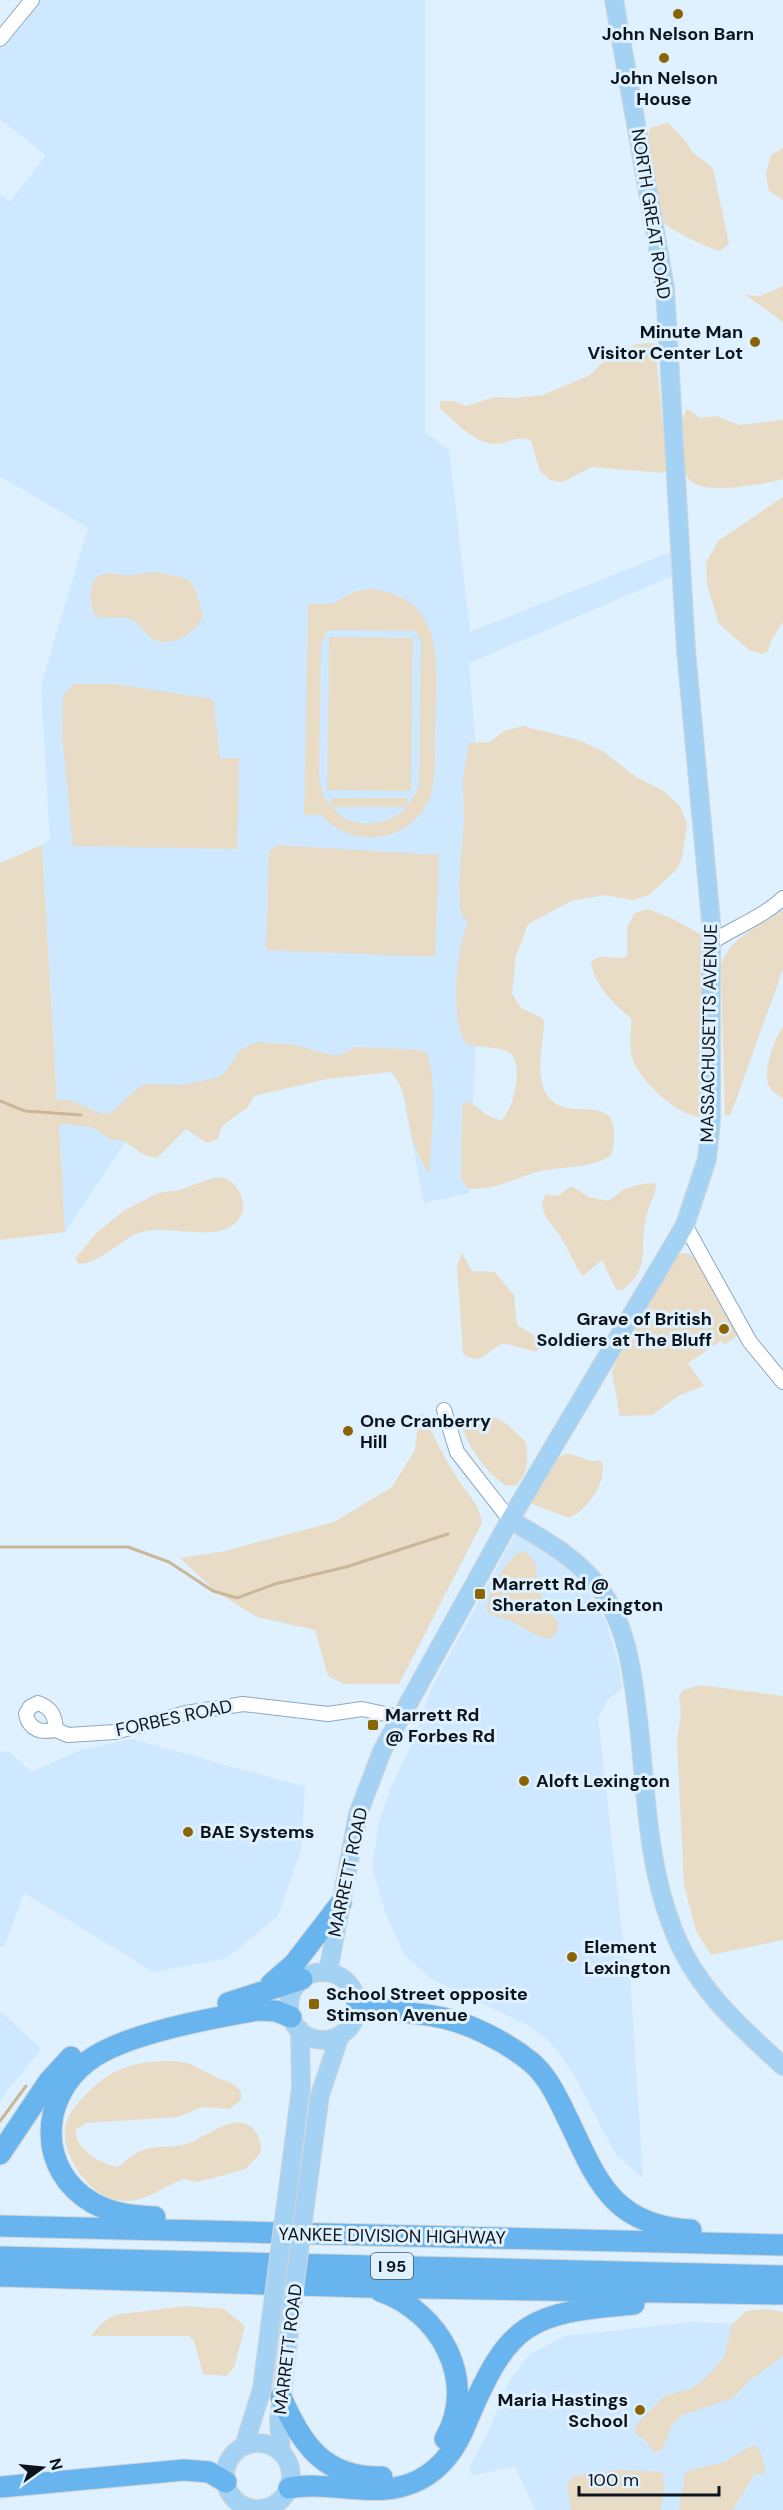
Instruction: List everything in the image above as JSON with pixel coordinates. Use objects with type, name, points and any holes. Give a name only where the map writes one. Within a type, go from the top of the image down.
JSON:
[{"type":"highway","points":[[248,1998],[288,1971],[341,1903]]},
{"type":"highway","points":[[0,2154],[55,2073],[88,2044],[129,2026],[248,1998],[302,1979]]},
{"type":"highway","points":[[357,2001],[382,2011],[450,2020],[513,2049],[532,2063],[547,2080],[599,2181],[627,2211],[642,2221],[660,2227],[701,2231],[756,2245]]},
{"type":"highway","points":[[204,2231],[155,2217],[118,2213],[93,2203],[79,2193],[63,2175],[54,2156],[50,2127],[56,2100],[77,2070],[100,2053],[121,2043],[258,2010],[273,2010],[296,2024]]},
{"type":"highway","name":"YANKEE DIVISION HIGHWAY","points":[[0,2226],[783,2246]]},
{"type":"highway","name":"YANKEE DIVISION HIGHWAY","points":[[0,2257],[783,2276]]},
{"type":"highway","points":[[0,2276],[365,2287],[783,2294]]},
{"type":"highway","points":[[281,2397],[299,2435],[312,2452],[325,2462],[349,2472],[378,2477],[404,2472],[421,2463],[442,2443],[455,2414],[457,2392],[454,2368],[444,2343],[428,2320],[415,2308],[365,2287]]},
{"type":"highway","points":[[289,2488],[318,2484],[384,2490],[402,2487],[425,2476],[444,2462],[458,2442],[496,2359],[517,2336],[543,2319],[581,2309],[715,2294]]},
{"type":"highway","points":[[0,2487],[190,2470],[209,2472],[232,2497]]},
{"type":"main road","name":"NORTH GREAT ROAD","points":[[614,0],[665,288],[681,573]]},
{"type":"main road","name":"MASSACHUSETTS AVENUE","points":[[510,1520],[685,1225],[706,1169],[710,1134],[712,942],[681,573]]},
{"type":"main road","name":"MARRETT ROAD","points":[[328,1972],[358,1814],[378,1759],[399,1717],[510,1520]]},
{"type":"main road","points":[[510,1520],[561,1551],[588,1574],[615,1613],[630,1663],[655,1861],[665,1908],[673,1931],[706,1989],[735,2021],[783,2066]]},
{"type":"main road","points":[[328,1972],[340,1976],[350,1984],[357,2001],[354,2020],[340,2035],[319,2040],[296,2024],[291,1995],[302,1979],[314,1973],[328,1972]]},
{"type":"main road","name":"MARRETT ROAD","points":[[244,2446],[262,2389],[301,2087],[296,2024]]},
{"type":"main road","name":"MARRETT ROAD","points":[[281,2452],[279,2422],[281,2397],[320,2095],[340,2035]]},
{"type":"main road","points":[[265,2443],[281,2452],[290,2469],[289,2488],[278,2502],[267,2509],[250,2508],[232,2497],[228,2463],[235,2452],[244,2446],[265,2443]]},
{"type":"street","points":[[0,39],[32,0]]},
{"type":"street","points":[[712,942],[738,925],[765,912],[783,898]]},
{"type":"street","points":[[711,922],[738,925]]},
{"type":"street","points":[[685,1225],[750,1342],[783,1382]]},
{"type":"street","points":[[444,1410],[457,1452],[510,1520]]},
{"type":"street","name":"FORBES ROAD","points":[[56,1730],[68,1735],[115,1732],[186,1713],[243,1704],[328,1714],[362,1709],[399,1717]]},
{"type":"shaded area","points":[[40,0],[425,0],[425,432],[449,450],[470,632],[671,552],[674,575],[469,663],[484,853],[469,1193],[424,1203],[395,1054],[157,1094],[65,1232],[42,845],[50,841],[41,685],[88,528],[0,476],[0,195],[10,202],[46,155],[0,119],[0,48],[20,20]]},
{"type":"shaded area","points":[[668,123],[685,140],[692,152],[713,168],[729,244],[720,251],[691,239],[664,223],[647,140],[650,128]]},
{"type":"shaded area","points":[[783,148],[783,200],[769,191],[766,174],[771,155]]},
{"type":"shaded area","points":[[783,286],[783,322],[746,295],[760,296]]},
{"type":"shaded area","points":[[636,344],[655,344],[667,467],[664,473],[592,467],[563,482],[550,480],[540,471],[531,441],[517,439],[500,444],[487,443],[472,436],[440,408],[440,401],[454,401],[466,406],[495,397],[515,398],[543,395],[590,375],[605,360]]},
{"type":"shaded area","points":[[687,409],[700,418],[716,416],[739,425],[783,420],[783,479],[762,484],[718,488],[694,484],[686,475],[684,467],[683,422]]},
{"type":"shaded area","points":[[783,497],[783,622],[771,641],[768,652],[761,654],[749,650],[719,624],[707,585],[706,563],[718,541]]},
{"type":"shaded area","points":[[155,572],[178,576],[194,586],[203,616],[189,633],[175,641],[160,642],[150,637],[132,620],[95,616],[91,605],[91,592],[94,581],[98,577],[105,573],[130,575]]},
{"type":"shaded area","points":[[369,589],[395,595],[414,606],[426,621],[433,640],[436,661],[435,766],[431,794],[418,816],[406,827],[393,834],[378,837],[363,837],[348,833],[334,826],[321,815],[304,815],[308,604],[332,604],[354,592]],"holes":[[[327,630],[416,631],[421,642],[419,782],[417,791],[408,806],[407,798],[332,798],[331,806],[324,797],[319,779],[321,646]],[[332,807],[407,807],[390,819],[369,824],[348,820]]]},
{"type":"shaded area","points":[[329,637],[413,638],[411,791],[327,790]]},
{"type":"shaded area","points":[[74,684],[113,684],[213,699],[220,758],[239,758],[237,849],[73,846],[62,733],[63,695]]},
{"type":"shaded area","points":[[522,726],[579,740],[604,752],[636,777],[664,791],[680,806],[687,824],[682,859],[676,870],[649,895],[632,900],[605,895],[571,901],[528,924],[516,956],[512,994],[521,1008],[542,1018],[544,1022],[540,1069],[543,1087],[555,1103],[565,1107],[606,1114],[612,1121],[614,1133],[610,1156],[594,1163],[540,1171],[494,1186],[476,1189],[467,1188],[461,1179],[462,1106],[465,1102],[470,1103],[491,1117],[502,1120],[513,1097],[517,1067],[507,1051],[468,1045],[458,1021],[456,985],[461,948],[468,922],[463,917],[460,908],[459,883],[464,820],[463,780],[469,743],[490,742],[504,731]]},
{"type":"shaded area","points":[[42,845],[57,1101],[69,1100],[103,1114],[111,1113],[138,1088],[146,1084],[182,1085],[217,1078],[224,1074],[241,1049],[257,1042],[296,1045],[331,1055],[340,1055],[355,1047],[418,1050],[427,1053],[432,1080],[433,1113],[429,1175],[414,1144],[401,1087],[391,1072],[327,1079],[254,1096],[248,1107],[222,1126],[218,1139],[207,1143],[186,1129],[157,1158],[146,1156],[122,1140],[111,1140],[92,1127],[59,1124],[65,1232],[0,1240],[0,863]]},
{"type":"shaded area","points":[[276,845],[439,855],[435,957],[266,950],[269,851]]},
{"type":"shaded area","points":[[648,909],[673,919],[703,936],[702,1116],[699,1117],[690,1115],[670,1103],[643,1077],[633,1060],[630,1044],[631,1018],[600,986],[591,962],[600,957],[622,958],[627,956],[627,927],[635,913]]},
{"type":"shaded area","points":[[783,910],[783,969],[735,1103],[730,1115],[725,1116],[721,965],[739,939]]},
{"type":"shaded area","points":[[783,1026],[783,1099],[771,1090],[767,1075],[772,1049]]},
{"type":"shaded area","points":[[216,1177],[233,1183],[240,1193],[243,1204],[243,1211],[235,1223],[224,1230],[195,1232],[149,1230],[136,1234],[87,1263],[79,1264],[75,1259],[97,1232],[125,1210],[158,1193],[179,1190]]},
{"type":"shaded area","points":[[648,1183],[656,1184],[656,1188],[647,1213],[643,1257],[637,1274],[622,1290],[616,1289],[602,1260],[583,1276],[544,1212],[542,1206],[546,1194],[558,1196],[571,1186],[589,1197],[608,1201],[626,1188]]},
{"type":"shaded area","points":[[462,1253],[472,1271],[495,1272],[514,1295],[517,1325],[544,1341],[536,1352],[504,1343],[480,1358],[470,1358],[463,1354],[457,1265]]},
{"type":"shaded area","points":[[682,1253],[689,1254],[697,1261],[739,1334],[724,1345],[721,1341],[688,1363],[704,1386],[678,1396],[652,1415],[620,1416],[612,1372],[626,1337],[673,1259]]},
{"type":"shaded area","points":[[419,1414],[425,1414],[443,1455],[476,1505],[482,1523],[399,1684],[344,1684],[328,1676],[315,1630],[257,1617],[215,1591],[180,1558],[225,1551],[334,1522],[392,1487],[415,1450]]},
{"type":"shaded area","points":[[492,1416],[507,1424],[526,1442],[525,1470],[516,1485],[506,1486],[486,1468],[475,1454],[463,1430],[484,1417]]},
{"type":"shaded area","points":[[564,1454],[591,1461],[601,1460],[603,1468],[595,1494],[583,1508],[569,1518],[532,1504],[530,1498],[552,1463]]},
{"type":"shaded area","points":[[516,1533],[564,1564],[589,1592],[606,1622],[618,1662],[622,1688],[607,1701],[598,1718],[625,1959],[629,1959],[643,2178],[616,2155],[579,2084],[548,2040],[525,2024],[431,1979],[404,1954],[386,1914],[372,1867],[379,1823],[390,1790],[415,1737],[430,1691]]},
{"type":"shaded area","points":[[524,1550],[535,1562],[542,1602],[558,1623],[556,1633],[552,1637],[545,1638],[537,1635],[487,1611],[487,1604],[499,1576],[512,1559]]},
{"type":"shaded area","points":[[700,1685],[783,1696],[783,1940],[711,1955],[696,1931],[684,1885],[677,1741],[681,1714],[679,1695],[684,1690]]},
{"type":"shaded area","points":[[132,1739],[305,1787],[301,1849],[278,1916],[227,1958],[154,1972],[24,1893],[4,1947],[0,1946],[0,1752],[9,1751],[31,1772],[81,1750]]},
{"type":"shaded area","points":[[0,2011],[41,2049],[0,2100]]},
{"type":"shaded area","points":[[170,2061],[189,2064],[232,2084],[241,2092],[241,2100],[229,2109],[202,2107],[178,2117],[86,2123],[76,2130],[76,2137],[84,2149],[104,2163],[118,2167],[146,2149],[187,2144],[224,2126],[242,2123],[250,2126],[257,2134],[261,2152],[246,2169],[198,2182],[184,2179],[141,2199],[125,2201],[102,2195],[83,2177],[69,2154],[65,2130],[69,2115],[98,2083],[119,2070],[142,2063]]},
{"type":"shaded area","points":[[186,2306],[224,2309],[245,2326],[234,2368],[226,2376],[203,2374],[194,2341],[189,2336],[91,2336],[101,2324],[114,2315]]},
{"type":"shaded area","points":[[768,2309],[783,2312],[783,2356],[749,2381],[733,2398],[682,2415],[671,2427],[663,2449],[655,2453],[645,2440],[634,2432],[636,2425],[664,2396],[690,2389],[704,2380],[724,2357],[732,2325],[746,2311]]},
{"type":"shaded area","name":"Maria Hastings School","points":[[692,2322],[783,2325],[783,2510],[535,2510],[515,2466],[472,2476],[470,2465],[482,2445],[512,2377],[530,2354],[565,2336]]},
{"type":"shaded area","points":[[753,2445],[760,2450],[766,2472],[760,2475],[755,2473],[733,2510],[679,2510],[685,2474],[690,2470],[724,2462]]},
{"type":"shaded area","points":[[616,2470],[663,2472],[664,2488],[661,2510],[571,2510],[567,2485],[573,2476]]},
{"type":"waterway","points":[[0,1101],[25,1111],[81,1115]]},
{"type":"waterway","points":[[0,1547],[128,1547],[169,1562],[213,1591],[237,1598],[275,1584],[346,1567],[448,1534]]},
{"type":"waterway","points":[[0,2121],[26,2086]]},
{"type":"place","name":"John Nelson Barn","points":[[678,14]]},
{"type":"place","name":"John Nelson House","points":[[664,58]]},
{"type":"place","name":"Minute Man Visitor Center Lot","points":[[755,342]]},
{"type":"place","name":"Grave of British Soldiers at The Bluff","points":[[724,1329]]},
{"type":"place","name":"One Cranberry Hill","points":[[348,1431]]},
{"type":"place","name":"Marrett Rd @ Sheraton Lexington","points":[[480,1594]]},
{"type":"place","name":"Marrett Rd @ Forbes Rd","points":[[373,1725]]},
{"type":"place","name":"Aloft Lexington","points":[[524,1781]]},
{"type":"place","name":"BAE Systems","points":[[188,1832]]},
{"type":"place","name":"Element Lexington","points":[[572,1957]]},
{"type":"place","name":"School Street opposite Stimson Avenue","points":[[314,2004]]},
{"type":"place","name":"Maria Hastings School","points":[[640,2410]]}]
